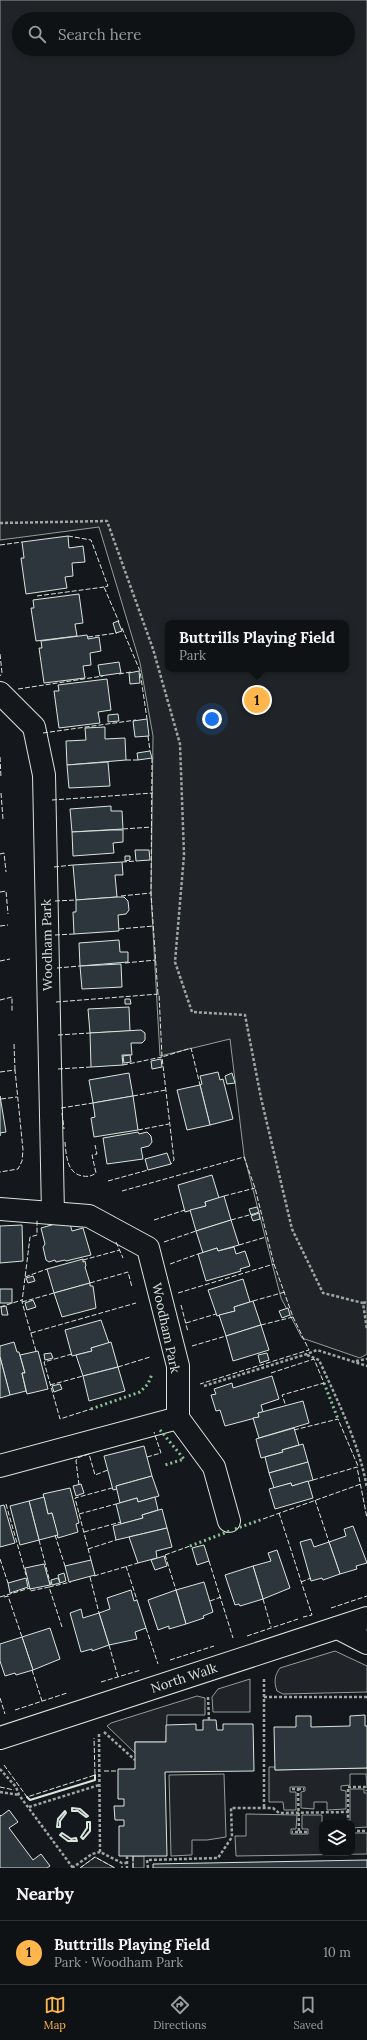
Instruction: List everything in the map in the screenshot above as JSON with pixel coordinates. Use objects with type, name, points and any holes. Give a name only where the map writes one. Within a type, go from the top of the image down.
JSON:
[{"type":"street","name":"Woodham Park","points":[[0,693],[34,727],[44,776],[53,1213]]},
{"type":"street","name":"Woodham Park","points":[[0,1209],[89,1216],[148,1248],[178,1366],[178,1418]]},
{"type":"street","points":[[0,1466],[178,1418],[214,1467],[229,1521]]},
{"type":"street","name":"North Walk","points":[[0,1738],[367,1618]]},
{"type":"street","points":[[338,1628],[367,1643]]},
{"type":"path","points":[[0,523],[107,521],[153,649],[180,744],[184,855],[176,962],[192,1012],[245,1015],[260,1098],[292,1229],[323,1293],[363,1303],[367,1302]]},
{"type":"path","points":[[363,1303],[367,1330]]},
{"type":"path","points":[[178,1394],[317,1350],[356,1361],[367,1366]]},
{"type":"path","points":[[306,1354],[319,1360],[345,1417],[363,1462],[367,1488]]},
{"type":"path","points":[[356,1361],[367,1359]]},
{"type":"path","points":[[264,1652],[264,1808]]},
{"type":"path","points":[[264,1697],[367,1696]]},
{"type":"path","points":[[100,1852],[99,1728],[135,1760]]},
{"type":"path","points":[[0,1769],[16,1787],[19,1795],[73,1868],[92,1854],[100,1852],[122,1863],[127,1863]]},
{"type":"path","points":[[29,1807],[99,1785]]},
{"type":"path","points":[[348,1820],[348,1787],[365,1787],[367,1791]]},
{"type":"path","points":[[292,1789],[304,1789]]},
{"type":"path","points":[[298,1789],[299,1832]]},
{"type":"path","points":[[0,1792],[19,1795]]},
{"type":"path","points":[[148,1868],[147,1860],[218,1858],[232,1837],[231,1808],[273,1808],[279,1813],[348,1812]]},
{"type":"path","points":[[355,1831],[367,1831]]},
{"type":"path","points":[[292,1832],[307,1832]]},
{"type":"path","points":[[127,1856],[127,1868]]},
{"type":"shaded area","points":[[0,0],[367,0],[367,1354],[360,1358],[302,1338],[281,1298],[244,1155],[230,1039],[160,1056],[151,896],[153,736],[140,663],[99,527],[0,540]]},
{"type":"shaded area","points":[[335,1651],[367,1666],[367,1692],[283,1694],[277,1691],[275,1679],[280,1668]]},
{"type":"shaded area","points":[[250,1679],[250,1712],[213,1712],[212,1697],[218,1689]]},
{"type":"shaded area","points":[[197,1696],[205,1698],[205,1715],[167,1715],[166,1742],[135,1742],[135,1753],[107,1726],[111,1723]]},
{"type":"shaded area","points":[[269,1767],[275,1767],[275,1770],[367,1768],[367,1788],[366,1774],[350,1774],[350,1785],[341,1786],[341,1790],[346,1791],[346,1809],[327,1810],[327,1802],[314,1802],[314,1809],[301,1808],[301,1792],[305,1791],[305,1787],[290,1787],[290,1792],[296,1792],[296,1810],[284,1810],[283,1802],[269,1802]]},
{"type":"shaded area","points":[[224,1774],[226,1837],[207,1840],[192,1840],[192,1855],[171,1856],[169,1775]]},
{"type":"shaded area","points":[[350,1789],[364,1789],[364,1793],[367,1793],[367,1827],[355,1828],[355,1820],[350,1820]]},
{"type":"shaded area","points":[[246,1814],[297,1815],[296,1829],[291,1829],[291,1834],[308,1834],[308,1829],[302,1829],[302,1815],[322,1815],[322,1820],[319,1820],[319,1855],[236,1856],[235,1836],[246,1836]]},
{"type":"shaded area","points":[[355,1833],[367,1833],[367,1854],[355,1854]]},
{"type":"shaded area","points":[[133,1856],[144,1856],[144,1868],[133,1868]]},
{"type":"shaded area","points":[[95,1857],[115,1868],[80,1868]]},
{"type":"building","points":[[68,536],[69,548],[83,546],[85,562],[72,563],[73,576],[65,577],[67,588],[26,594],[21,558],[24,558],[22,542]]},
{"type":"building","points":[[79,594],[83,623],[75,624],[77,636],[36,641],[31,608],[34,608],[33,600]]},
{"type":"building","points":[[118,621],[122,631],[116,633],[113,623]]},
{"type":"building","points":[[87,635],[88,639],[99,637],[101,651],[90,653],[91,665],[83,666],[85,678],[44,683],[39,648],[42,648],[41,641]]},
{"type":"building","points":[[119,662],[121,673],[100,676],[98,665]]},
{"type":"building","points":[[139,671],[140,683],[130,684],[129,673]]},
{"type":"building","points":[[107,679],[111,710],[98,712],[100,723],[59,728],[54,691],[59,691],[58,685]]},
{"type":"building","points":[[118,714],[119,721],[108,722],[108,715]]},
{"type":"building","points":[[147,719],[149,736],[135,737],[133,721]]},
{"type":"building","points":[[105,727],[105,739],[125,738],[126,760],[67,765],[66,741],[86,740],[85,728]]},
{"type":"building","points":[[150,751],[152,758],[138,760],[137,753]]},
{"type":"building","points":[[108,762],[110,786],[69,788],[67,765]]},
{"type":"building","points":[[111,806],[111,811],[122,811],[123,829],[72,832],[70,809]]},
{"type":"building","points":[[123,830],[123,842],[113,843],[114,853],[73,856],[72,832]]},
{"type":"building","points":[[135,850],[149,850],[150,860],[136,861]]},
{"type":"building","points":[[125,856],[130,856],[130,860],[125,861]]},
{"type":"building","points":[[122,862],[123,875],[115,875],[117,897],[76,900],[73,865]]},
{"type":"building","points":[[124,897],[128,901],[129,910],[126,914],[118,915],[119,931],[74,934],[73,912],[76,912],[76,900]]},
{"type":"building","points":[[119,940],[120,952],[128,952],[128,962],[80,966],[79,943]]},
{"type":"building","points":[[121,964],[122,987],[82,989],[80,966]]},
{"type":"building","points":[[125,999],[130,999],[131,1004],[125,1004]]},
{"type":"building","points":[[129,1007],[130,1031],[90,1033],[88,1009]]},
{"type":"building","points":[[141,1030],[145,1033],[145,1040],[142,1043],[131,1043],[132,1055],[122,1055],[123,1065],[91,1067],[90,1033]]},
{"type":"building","points":[[130,1055],[131,1062],[124,1063],[123,1056]]},
{"type":"building","points":[[161,1059],[162,1067],[152,1069],[151,1061]]},
{"type":"building","points":[[218,1072],[220,1080],[223,1079],[233,1119],[210,1125],[200,1085],[202,1084],[200,1076]]},
{"type":"building","points":[[129,1073],[133,1096],[93,1103],[89,1080]]},
{"type":"building","points":[[232,1073],[235,1083],[227,1084],[225,1076]]},
{"type":"building","points":[[200,1085],[210,1125],[187,1130],[177,1090]]},
{"type":"building","points":[[0,1096],[6,1132],[0,1133]]},
{"type":"building","points":[[133,1096],[138,1130],[94,1137],[91,1118],[95,1117],[93,1103]]},
{"type":"building","points":[[138,1132],[139,1134],[147,1132],[151,1136],[152,1142],[149,1146],[141,1148],[143,1159],[107,1164],[103,1138]]},
{"type":"building","points":[[167,1153],[171,1164],[148,1170],[145,1159]]},
{"type":"building","points":[[212,1175],[219,1198],[205,1202],[206,1206],[185,1212],[178,1185]]},
{"type":"building","points":[[224,1196],[231,1220],[196,1231],[190,1210],[206,1206],[205,1202]]},
{"type":"building","points":[[257,1207],[259,1212],[251,1215],[249,1209]]},
{"type":"building","points":[[259,1213],[260,1219],[253,1221],[251,1216]]},
{"type":"building","points":[[69,1220],[72,1231],[83,1228],[91,1255],[66,1261],[56,1262],[55,1260],[49,1262],[46,1260],[43,1247],[45,1244],[41,1228]]},
{"type":"building","points":[[231,1220],[239,1245],[218,1251],[217,1248],[203,1253],[196,1231]]},
{"type":"building","points":[[22,1225],[23,1261],[0,1263],[0,1226]]},
{"type":"building","points":[[234,1247],[236,1254],[245,1251],[250,1266],[240,1269],[241,1271],[206,1281],[198,1254],[217,1248],[218,1251]]},
{"type":"building","points":[[83,1259],[83,1262],[85,1261],[85,1267],[90,1283],[54,1293],[47,1269]]},
{"type":"building","points":[[33,1276],[35,1281],[28,1283],[26,1278]]},
{"type":"building","points":[[243,1279],[250,1302],[234,1307],[235,1311],[217,1316],[208,1290]]},
{"type":"building","points":[[90,1283],[90,1286],[93,1286],[96,1308],[62,1317],[54,1293]]},
{"type":"building","points":[[0,1289],[12,1289],[12,1303],[0,1303]]},
{"type":"building","points":[[33,1300],[36,1307],[27,1310],[25,1303]]},
{"type":"building","points":[[253,1301],[261,1325],[226,1336],[219,1315],[235,1311],[234,1307]]},
{"type":"building","points":[[6,1306],[8,1315],[2,1315],[1,1307]]},
{"type":"building","points":[[288,1308],[290,1315],[282,1318],[279,1311]]},
{"type":"building","points":[[101,1320],[109,1343],[91,1348],[92,1351],[72,1356],[65,1330]]},
{"type":"building","points":[[261,1325],[269,1350],[233,1361],[226,1336]]},
{"type":"building","points":[[14,1342],[17,1352],[19,1352],[25,1373],[22,1373],[26,1391],[10,1395],[0,1357],[0,1346]]},
{"type":"building","points":[[111,1342],[118,1367],[83,1376],[76,1355],[92,1351],[91,1348]]},
{"type":"building","points":[[38,1351],[48,1389],[27,1394],[22,1373],[25,1373],[20,1355]]},
{"type":"building","points":[[51,1353],[53,1358],[45,1360],[44,1354]]},
{"type":"building","points":[[267,1353],[269,1360],[260,1363],[258,1355]]},
{"type":"building","points":[[0,1357],[10,1395],[0,1398]]},
{"type":"building","points":[[118,1367],[125,1391],[89,1401],[83,1376]]},
{"type":"building","points":[[272,1376],[279,1399],[261,1405],[263,1412],[258,1413],[259,1417],[225,1426],[220,1410],[216,1411],[211,1395],[216,1394],[214,1389],[232,1383],[233,1388]]},
{"type":"building","points":[[60,1384],[62,1389],[54,1392],[52,1386]]},
{"type":"building","points":[[303,1401],[309,1423],[259,1438],[253,1418],[259,1417],[258,1413]]},
{"type":"building","points":[[294,1428],[299,1445],[282,1450],[283,1452],[261,1458],[256,1439]]},
{"type":"building","points":[[303,1444],[308,1462],[269,1473],[265,1457]]},
{"type":"building","points":[[144,1446],[152,1476],[116,1486],[117,1489],[113,1490],[104,1456]]},
{"type":"building","points":[[308,1462],[313,1480],[292,1486],[291,1483],[274,1488],[269,1473]]},
{"type":"building","points":[[152,1476],[159,1496],[138,1502],[137,1498],[120,1503],[116,1486]]},
{"type":"building","points":[[308,1481],[313,1498],[275,1509],[269,1489],[291,1483],[292,1486]]},
{"type":"building","points":[[81,1484],[84,1493],[76,1496],[73,1486]]},
{"type":"building","points":[[70,1488],[79,1523],[76,1524],[78,1532],[58,1538],[52,1513],[48,1514],[43,1494]]},
{"type":"building","points":[[44,1497],[48,1514],[52,1513],[58,1535],[39,1540],[29,1501]]},
{"type":"building","points":[[155,1497],[158,1510],[142,1515],[143,1518],[121,1524],[116,1504],[137,1498],[138,1502]]},
{"type":"building","points":[[29,1501],[39,1540],[20,1545],[10,1506]]},
{"type":"building","points":[[4,1505],[15,1543],[0,1547],[0,1506]]},
{"type":"building","points":[[162,1509],[167,1528],[116,1540],[113,1526],[143,1518],[142,1515]]},
{"type":"building","points":[[353,1526],[367,1563],[356,1566],[357,1569],[340,1574],[329,1542],[346,1536],[344,1529]]},
{"type":"building","points":[[167,1528],[172,1547],[156,1551],[157,1558],[138,1563],[129,1537]]},
{"type":"building","points":[[311,1539],[314,1547],[329,1542],[340,1574],[323,1580],[322,1578],[311,1581],[300,1542]]},
{"type":"building","points":[[204,1545],[209,1561],[197,1565],[192,1548]]},
{"type":"building","points":[[277,1550],[290,1588],[263,1599],[253,1566],[271,1561],[268,1553]]},
{"type":"building","points":[[164,1556],[167,1566],[155,1570],[151,1560]]},
{"type":"building","points":[[91,1560],[95,1575],[69,1582],[65,1566]]},
{"type":"building","points":[[44,1564],[50,1585],[30,1589],[25,1568]]},
{"type":"building","points":[[253,1566],[263,1599],[240,1606],[239,1604],[235,1605],[225,1575]]},
{"type":"building","points":[[64,1573],[66,1581],[60,1583],[58,1575]]},
{"type":"building","points":[[26,1578],[28,1587],[10,1593],[8,1583]]},
{"type":"building","points":[[58,1578],[60,1583],[52,1585],[51,1580]]},
{"type":"building","points":[[204,1582],[213,1612],[203,1616],[204,1618],[186,1624],[176,1590]]},
{"type":"building","points":[[131,1590],[134,1601],[137,1600],[146,1628],[135,1632],[137,1639],[109,1645],[99,1613],[110,1609],[107,1598]]},
{"type":"building","points":[[176,1590],[186,1624],[169,1629],[169,1626],[158,1630],[148,1600]]},
{"type":"building","points":[[81,1609],[83,1618],[99,1613],[109,1645],[92,1651],[92,1649],[81,1652],[70,1613]]},
{"type":"building","points":[[50,1628],[60,1659],[33,1670],[22,1637]]},
{"type":"building","points":[[22,1637],[33,1670],[16,1675],[15,1673],[5,1676],[0,1661],[0,1644]]},
{"type":"building","points":[[365,1715],[365,1726],[367,1726],[367,1768],[275,1770],[274,1727],[296,1727],[296,1716],[311,1716],[311,1727],[350,1726],[350,1716]]},
{"type":"building","points":[[203,1720],[216,1720],[217,1730],[223,1730],[223,1724],[253,1724],[254,1771],[165,1772],[167,1856],[119,1856],[119,1826],[124,1826],[124,1820],[115,1820],[114,1806],[124,1806],[124,1799],[118,1799],[118,1769],[135,1769],[135,1742],[166,1742],[166,1725],[196,1724],[196,1730],[203,1730]]},
{"type":"building","points":[[9,1810],[18,1822],[9,1828],[33,1860],[41,1854],[50,1866],[47,1868],[0,1868],[0,1815],[1,1816]]},
{"type":"building","points":[[367,1860],[367,1868],[153,1868],[153,1864]]},
{"type":"hedge","points":[[91,1409],[140,1392],[148,1384],[152,1374]]},
{"type":"hedge","points":[[324,1383],[338,1419]]},
{"type":"hedge","points":[[160,1430],[184,1459],[165,1465]]},
{"type":"hedge","points":[[235,1529],[263,1519]]},
{"type":"hedge","points":[[190,1546],[230,1531]]},
{"type":"fence","points":[[68,536],[91,540],[108,586],[104,587],[119,622]]},
{"type":"fence","points":[[0,545],[22,542]]},
{"type":"fence","points":[[37,596],[104,587]]},
{"type":"fence","points":[[122,628],[140,671],[147,719]]},
{"type":"fence","points":[[88,637],[117,633]]},
{"type":"fence","points":[[0,654],[2,673],[0,676]]},
{"type":"fence","points":[[119,674],[131,672]]},
{"type":"fence","points":[[18,689],[103,676]]},
{"type":"fence","points":[[43,733],[136,720]]},
{"type":"fence","points":[[148,736],[150,751]]},
{"type":"fence","points":[[0,757],[1,778]]},
{"type":"fence","points":[[152,758],[151,893],[158,995]]},
{"type":"fence","points":[[126,760],[138,760]]},
{"type":"fence","points":[[1,793],[3,819]]},
{"type":"fence","points":[[52,800],[153,793]]},
{"type":"fence","points":[[123,829],[152,827]]},
{"type":"fence","points":[[0,854],[4,853],[6,872]]},
{"type":"fence","points":[[122,862],[136,861]]},
{"type":"fence","points":[[54,867],[73,865]]},
{"type":"fence","points":[[0,892],[6,891],[8,914]]},
{"type":"fence","points":[[121,896],[151,893]]},
{"type":"fence","points":[[55,901],[76,900]]},
{"type":"fence","points":[[0,926],[8,925]]},
{"type":"fence","points":[[119,929],[154,926]]},
{"type":"fence","points":[[55,935],[74,934]]},
{"type":"fence","points":[[0,961],[10,959]]},
{"type":"fence","points":[[125,963],[156,960]]},
{"type":"fence","points":[[57,968],[80,966]]},
{"type":"fence","points":[[56,1002],[159,994],[162,1057],[191,1048],[200,1085]]},
{"type":"fence","points":[[0,1000],[12,997],[12,1011]]},
{"type":"fence","points":[[58,1035],[90,1033]]},
{"type":"fence","points":[[14,1044],[15,1070]]},
{"type":"fence","points":[[123,1065],[162,1057],[174,1160],[171,1164]]},
{"type":"fence","points":[[58,1069],[91,1067]]},
{"type":"fence","points":[[0,1072],[15,1070],[23,1150],[22,1161],[18,1169],[0,1172]]},
{"type":"fence","points":[[133,1096],[166,1090]]},
{"type":"fence","points":[[1,1099],[17,1097]]},
{"type":"fence","points":[[61,1108],[93,1103]]},
{"type":"fence","points":[[62,1113],[64,1129]]},
{"type":"fence","points":[[138,1130],[169,1124]]},
{"type":"fence","points":[[65,1142],[68,1163],[74,1172],[85,1176],[90,1176],[96,1173],[92,1155],[97,1154],[95,1145]]},
{"type":"fence","points":[[122,1191],[244,1157],[255,1188],[274,1264],[293,1317],[309,1350],[200,1384]]},
{"type":"fence","points":[[108,1181],[148,1170]]},
{"type":"fence","points":[[224,1196],[255,1188]]},
{"type":"fence","points":[[154,1220],[185,1210]]},
{"type":"fence","points":[[231,1220],[253,1214]]},
{"type":"fence","points":[[36,1351],[22,1302],[30,1237],[37,1235],[37,1219]]},
{"type":"fence","points":[[164,1242],[196,1231]]},
{"type":"fence","points":[[239,1245],[266,1237]]},
{"type":"fence","points":[[116,1242],[123,1258]]},
{"type":"fence","points":[[83,1260],[120,1250]]},
{"type":"fence","points":[[170,1264],[198,1254]]},
{"type":"fence","points":[[178,1293],[274,1264]]},
{"type":"fence","points":[[25,1277],[47,1269]]},
{"type":"fence","points":[[90,1283],[128,1272],[132,1287]]},
{"type":"fence","points":[[253,1301],[285,1292]]},
{"type":"fence","points":[[22,1302],[54,1293]]},
{"type":"fence","points":[[0,1307],[22,1300]]},
{"type":"fence","points":[[31,1333],[136,1303]]},
{"type":"fence","points":[[181,1305],[188,1332]]},
{"type":"fence","points":[[186,1323],[216,1314]]},
{"type":"fence","points":[[261,1325],[293,1317]]},
{"type":"fence","points":[[192,1346],[226,1336]]},
{"type":"fence","points":[[72,1354],[44,1362],[60,1419],[91,1409]]},
{"type":"fence","points":[[118,1367],[150,1357]]},
{"type":"fence","points":[[271,1373],[314,1359],[324,1383],[282,1395],[286,1406]]},
{"type":"fence","points":[[50,1385],[83,1376]]},
{"type":"fence","points":[[294,1430],[338,1419],[358,1466],[357,1467]]},
{"type":"fence","points":[[147,1457],[161,1453],[154,1432]]},
{"type":"fence","points":[[79,1485],[76,1461],[77,1458],[89,1454],[95,1475],[108,1470]]},
{"type":"fence","points":[[313,1480],[357,1467],[367,1518]]},
{"type":"fence","points":[[263,1519],[361,1484]]},
{"type":"fence","points":[[91,1560],[75,1498],[112,1488]]},
{"type":"fence","points":[[315,1500],[329,1542]]},
{"type":"fence","points":[[6,1504],[26,1575]]},
{"type":"fence","points":[[79,1514],[116,1504]]},
{"type":"fence","points":[[279,1513],[312,1615],[303,1617]]},
{"type":"fence","points":[[84,1532],[121,1522]]},
{"type":"fence","points":[[55,1535],[65,1566]]},
{"type":"fence","points":[[39,1540],[51,1586]]},
{"type":"fence","points":[[88,1549],[116,1540]]},
{"type":"fence","points":[[165,1555],[190,1546]]},
{"type":"fence","points":[[165,1555],[176,1590]]},
{"type":"fence","points":[[0,1559],[8,1583]]},
{"type":"fence","points":[[209,1561],[233,1638]]},
{"type":"fence","points":[[94,1576],[138,1563]]},
{"type":"fence","points":[[126,1566],[137,1600]]},
{"type":"fence","points":[[90,1577],[99,1613]]},
{"type":"fence","points":[[301,1582],[311,1578]]},
{"type":"fence","points":[[49,1587],[71,1582]]},
{"type":"fence","points":[[0,1597],[30,1588],[30,1591],[49,1587],[62,1627]]},
{"type":"fence","points":[[4,1597],[8,1596],[22,1637]]},
{"type":"fence","points":[[331,1608],[367,1596]]},
{"type":"fence","points":[[210,1601],[221,1597]]},
{"type":"fence","points":[[263,1599],[271,1627]]},
{"type":"fence","points":[[247,1636],[298,1619]]},
{"type":"fence","points":[[146,1628],[158,1664]]},
{"type":"fence","points":[[109,1645],[118,1677]]},
{"type":"fence","points":[[170,1660],[214,1646]]},
{"type":"fence","points":[[32,1670],[42,1701]]},
{"type":"fence","points":[[101,1682],[141,1670]]},
{"type":"fence","points":[[15,1710],[67,1693]]},
{"type":"fence","points":[[0,1698],[5,1714]]},
{"type":"fence","points":[[4,1765],[27,1797],[95,1775],[94,1738]]},
{"type":"fence","points":[[104,1771],[118,1771]]},
{"type":"fence","points":[[0,1787],[14,1790]]},
{"type":"fence","points":[[133,1856],[133,1868]]},
{"type":"fence","points":[[80,1868],[95,1857],[115,1868]]},
{"type":"wall","points":[[27,1797],[30,1800],[95,1780],[95,1775]]},
{"type":"wall","points":[[72,1808],[80,1809],[88,1816],[86,1817],[78,1811],[72,1811],[72,1808]]},
{"type":"wall","points":[[65,1811],[66,1813],[60,1821],[60,1827],[57,1827],[58,1819],[65,1811]]},
{"type":"wall","points":[[87,1822],[90,1822],[90,1831],[83,1839],[81,1837],[87,1828],[87,1822]]},
{"type":"wall","points":[[62,1833],[71,1839],[76,1838],[77,1841],[68,1841],[60,1835],[62,1833]]},
{"type":"place","name":"Buttrills Playing Field","points":[[257,700]]}]
